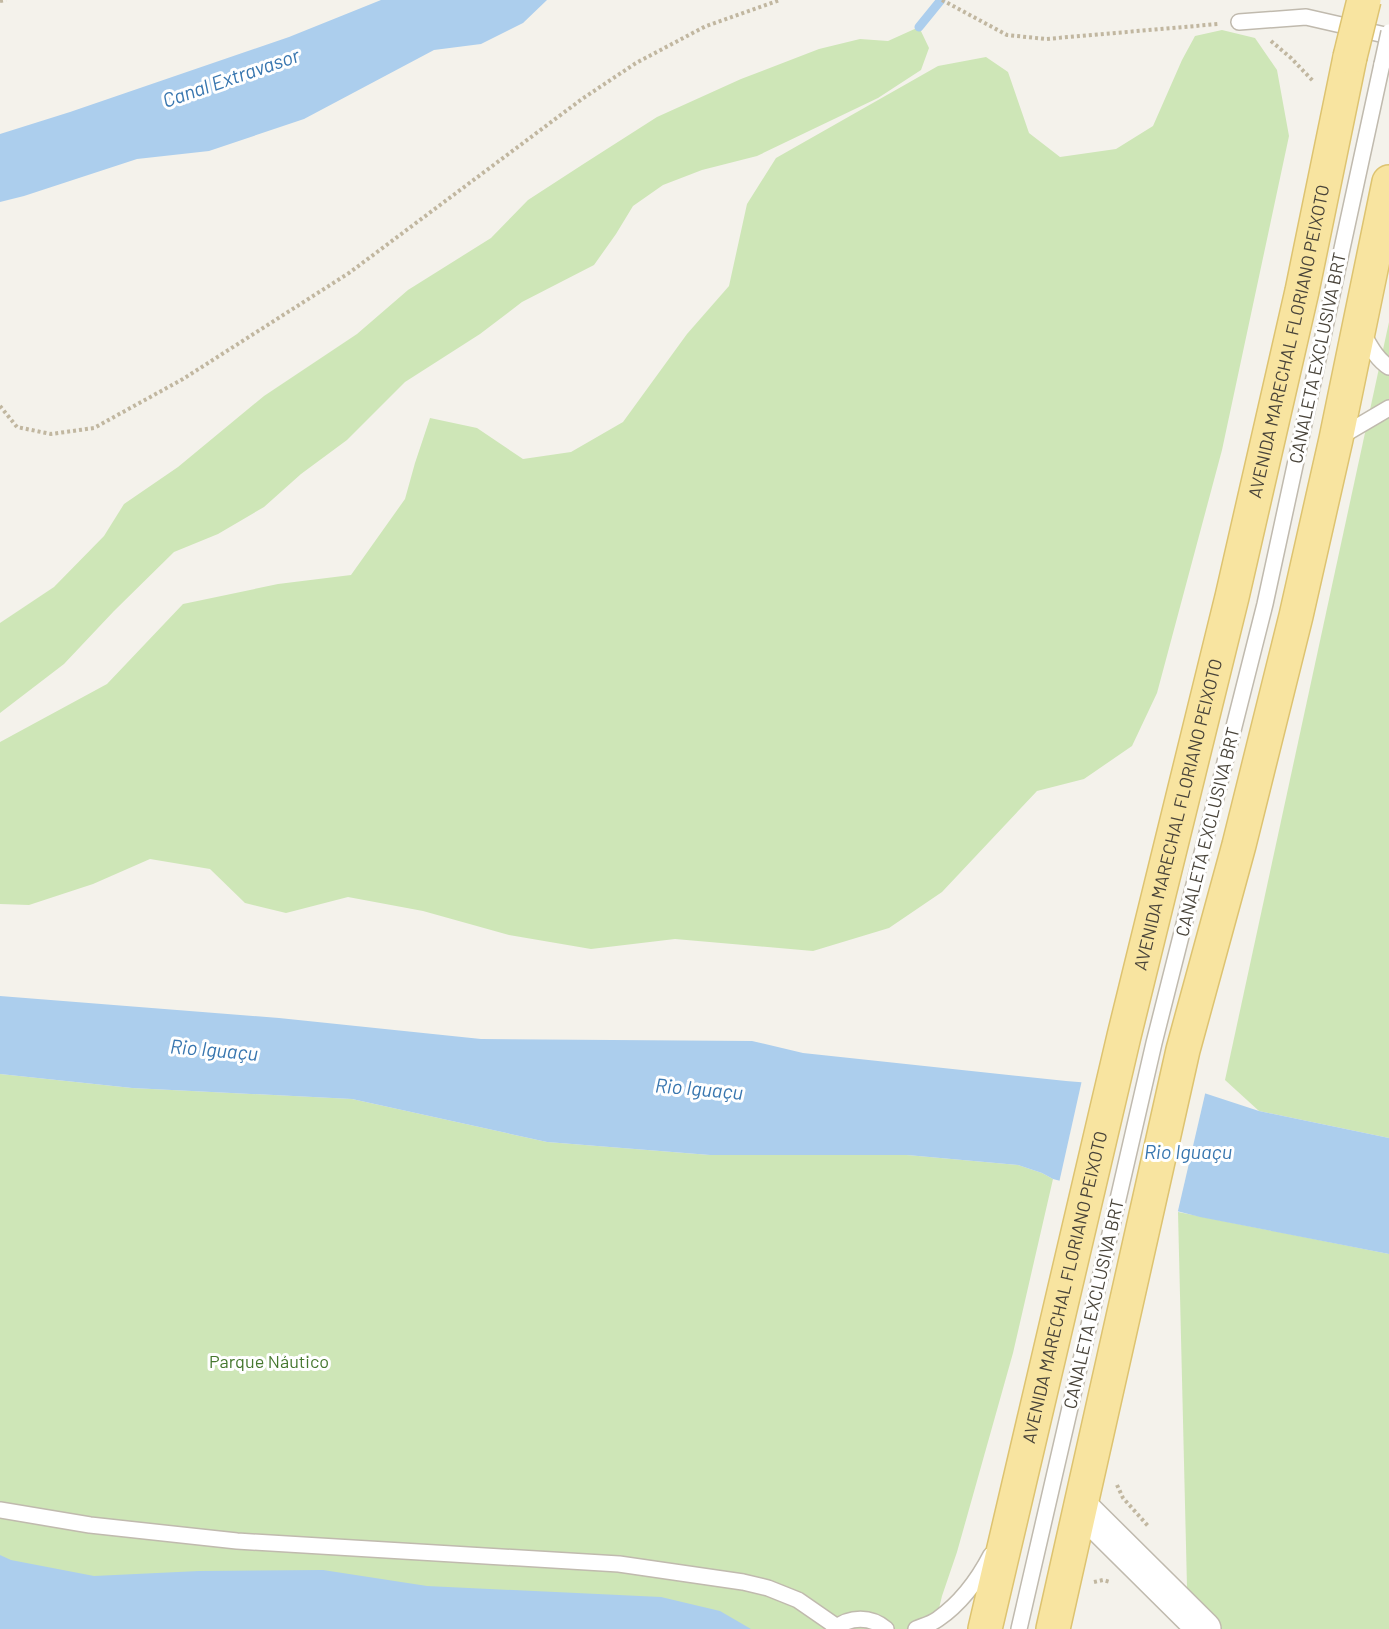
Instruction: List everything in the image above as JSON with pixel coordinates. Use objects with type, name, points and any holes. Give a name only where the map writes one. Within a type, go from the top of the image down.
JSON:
[{"type":"main road","name":"AVENIDA MARECHAL FLORIANO PEIXOTO","points":[[985,1629],[1010,1517],[1099,1283],[1154,1043],[1232,597],[1302,291],[1350,57],[1364,0]]},
{"type":"main road","name":"AVENIDA MARECHAL FLORIANO PEIXOTO","points":[[1053,1629],[1081,1507],[1099,1283],[1154,1043],[1245,822],[1296,616],[1336,439],[1389,183]]},
{"type":"street","points":[[1081,1507],[1202,1628]]},
{"type":"lane","points":[[1239,22],[1306,17],[1389,34]]},
{"type":"lane","name":"CANALETA EXCLUSIVA BRT","points":[[1154,1043],[1265,604],[1389,34]]},
{"type":"lane","points":[[1358,325],[1382,363],[1389,367]]},
{"type":"lane","points":[[1336,439],[1389,408]]},
{"type":"lane","name":"CANALETA EXCLUSIVA BRT","points":[[1019,1629],[1099,1283]]},
{"type":"lane","points":[[0,1510],[90,1525],[225,1539],[631,1566],[743,1582],[768,1588],[798,1600],[836,1628],[848,1621],[861,1619],[873,1621],[886,1629]]},
{"type":"lane","points":[[916,1629],[936,1620],[958,1603],[983,1571],[1010,1517]]},
{"type":"path","points":[[0,1],[6,0]]},
{"type":"path","points":[[0,406],[17,427],[51,434],[94,428],[183,379],[349,273],[582,99],[636,63],[706,26],[780,0]]},
{"type":"path","points":[[942,0],[1007,35],[1046,39],[1239,22],[1269,40],[1291,58],[1316,84]]},
{"type":"path","points":[[1116,1477],[1123,1498],[1150,1529]]},
{"type":"green space","points":[[919,27],[929,48],[921,70],[878,98],[757,156],[702,170],[663,185],[633,206],[594,265],[522,302],[480,334],[405,382],[347,440],[301,474],[264,507],[218,534],[174,552],[64,664],[0,713],[0,623],[54,587],[104,536],[124,504],[178,467],[264,396],[357,334],[408,290],[491,238],[528,200],[657,117],[741,79],[819,49],[860,39],[888,41]]},
{"type":"green space","points":[[1222,30],[1255,38],[1277,70],[1289,136],[1222,450],[1157,693],[1132,746],[1084,779],[1037,791],[942,892],[889,928],[813,951],[675,939],[591,949],[509,935],[423,911],[348,897],[286,913],[245,903],[210,869],[150,859],[93,884],[29,905],[0,904],[0,742],[107,684],[183,604],[278,584],[351,575],[405,499],[430,418],[477,428],[523,459],[571,452],[623,422],[687,334],[729,286],[747,204],[776,158],[938,66],[986,57],[1008,72],[1029,133],[1060,157],[1116,149],[1153,126],[1195,36]]},
{"type":"green space","points":[[1389,322],[1389,1138],[1259,1111],[1225,1080]]},
{"type":"green space","name":"Parque Náutico","points":[[0,1074],[132,1088],[352,1099],[547,1142],[710,1155],[907,1155],[1018,1165],[1053,1179],[1013,1353],[934,1629],[0,1629]]},
{"type":"green space","points":[[1178,1212],[1389,1254],[1389,1629],[1188,1629]]},
{"type":"water","name":"Canal Extravasor","points":[[381,0],[547,0],[523,23],[481,44],[434,50],[304,119],[209,151],[137,159],[0,202],[0,134],[289,37]]},
{"type":"water","name":"Rio Iguaçu","points":[[0,996],[279,1018],[481,1039],[752,1041],[803,1053],[1066,1081],[1201,1092],[1259,1111],[1389,1138],[1389,1254],[1200,1217],[1053,1179],[1018,1165],[907,1155],[710,1155],[547,1142],[352,1099],[132,1088],[0,1074]]},
{"type":"water","points":[[0,1555],[11,1560],[94,1576],[199,1571],[323,1570],[427,1586],[661,1597],[720,1611],[751,1629],[0,1629]]},
{"type":"pier","points":[[1082,1080],[1206,1090],[1177,1215],[1059,1183]]},
{"type":"waterway","points":[[919,27],[941,0]]}]
